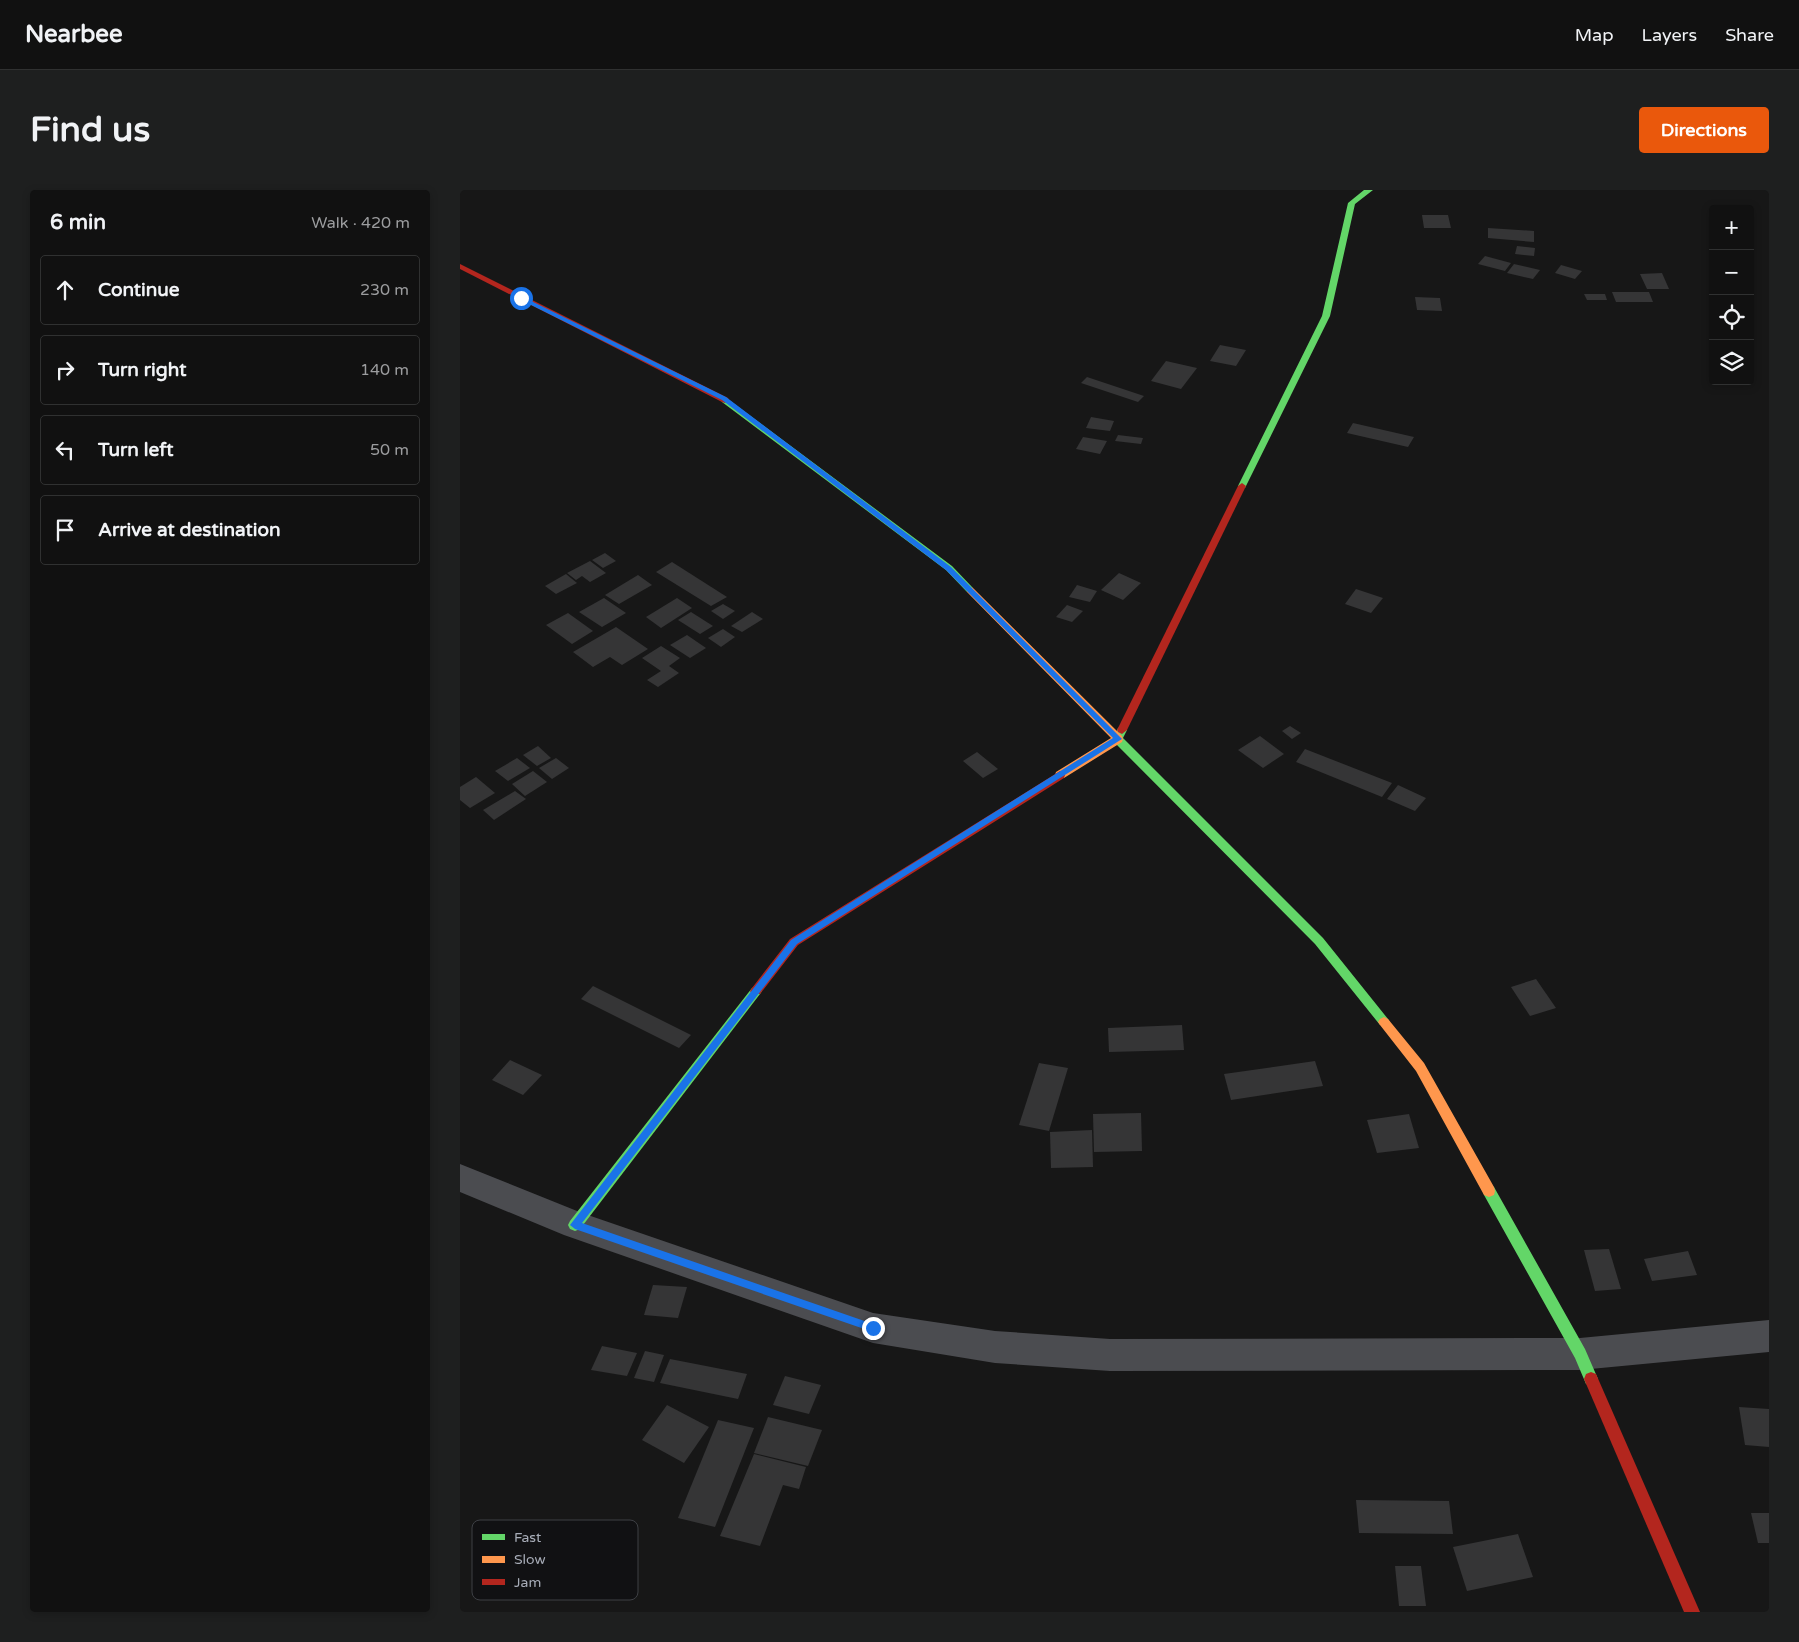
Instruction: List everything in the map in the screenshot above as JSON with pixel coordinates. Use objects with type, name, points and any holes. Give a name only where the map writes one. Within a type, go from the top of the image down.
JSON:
[{"type":"street","points":[[575,1225],[794,942],[1118,739],[1326,316],[1352,203],[1369,190]]},
{"type":"street","points":[[460,266],[724,399],[949,568],[1319,941],[1420,1067],[1580,1354],[1692,1612]]},
{"type":"street","points":[[460,1178],[575,1225],[873,1328],[995,1347],[1110,1355],[1580,1354],[1769,1336]]},
{"type":"building","points":[[1422,215],[1448,215],[1451,228],[1424,228]]},
{"type":"building","points":[[1488,228],[1534,231],[1534,242],[1488,238]]},
{"type":"building","points":[[1517,246],[1535,248],[1534,256],[1515,254]]},
{"type":"building","points":[[1485,256],[1511,263],[1505,271],[1478,264]]},
{"type":"building","points":[[1514,264],[1540,270],[1533,279],[1507,273]]},
{"type":"building","points":[[1561,265],[1582,271],[1575,279],[1555,273]]},
{"type":"building","points":[[1662,273],[1669,289],[1647,289],[1640,274]]},
{"type":"building","points":[[1612,292],[1649,292],[1653,302],[1616,302]]},
{"type":"building","points":[[1584,294],[1605,294],[1607,300],[1587,300]]},
{"type":"building","points":[[1415,297],[1440,298],[1442,311],[1417,310]]},
{"type":"building","points":[[1220,345],[1246,350],[1236,366],[1210,361]]},
{"type":"building","points":[[1166,361],[1197,368],[1181,389],[1151,381]]},
{"type":"building","points":[[1087,377],[1144,396],[1138,402],[1081,383]]},
{"type":"building","points":[[1091,417],[1114,421],[1110,431],[1086,428]]},
{"type":"building","points":[[1353,423],[1414,437],[1408,447],[1347,433]]},
{"type":"building","points":[[1118,435],[1143,438],[1141,444],[1115,441]]},
{"type":"building","points":[[1083,437],[1107,441],[1100,454],[1076,449]]},
{"type":"building","points":[[605,553],[616,561],[603,568],[592,560]]},
{"type":"building","points":[[590,561],[606,573],[590,582],[582,576],[576,580],[567,573]]},
{"type":"building","points":[[672,562],[727,597],[711,606],[656,572]]},
{"type":"building","points":[[1119,573],[1141,583],[1123,600],[1101,590]]},
{"type":"building","points":[[566,574],[577,583],[556,594],[545,586]]},
{"type":"building","points":[[638,575],[652,585],[619,604],[605,595]]},
{"type":"building","points":[[1077,585],[1097,591],[1090,602],[1069,597]]},
{"type":"building","points":[[1356,589],[1383,598],[1371,613],[1345,604]]},
{"type":"building","points":[[604,598],[626,613],[602,627],[579,612]]},
{"type":"building","points":[[677,598],[692,608],[661,628],[646,617]]},
{"type":"building","points":[[723,604],[735,611],[723,619],[711,611]]},
{"type":"building","points":[[1067,605],[1083,611],[1072,622],[1056,617]]},
{"type":"building","points":[[691,612],[713,626],[700,634],[678,620]]},
{"type":"building","points":[[752,612],[763,619],[742,632],[731,626]]},
{"type":"building","points":[[568,613],[593,631],[572,644],[546,625]]},
{"type":"building","points":[[616,627],[648,649],[622,665],[610,657],[593,667],[573,652]]},
{"type":"building","points":[[723,629],[735,637],[721,647],[708,638]]},
{"type":"building","points":[[687,635],[706,648],[690,658],[670,645]]},
{"type":"building","points":[[661,646],[680,658],[669,666],[679,673],[658,687],[647,680],[661,671],[642,658]]},
{"type":"building","points":[[1290,726],[1301,733],[1292,739],[1282,731]]},
{"type":"building","points":[[1260,736],[1284,754],[1263,768],[1238,750]]},
{"type":"building","points":[[538,746],[551,758],[537,766],[523,755]]},
{"type":"building","points":[[1305,749],[1392,783],[1382,797],[1296,762]]},
{"type":"building","points":[[977,752],[998,769],[983,778],[963,761]]},
{"type":"building","points":[[517,758],[530,768],[508,781],[495,771]]},
{"type":"building","points":[[556,758],[569,768],[552,779],[539,768]]},
{"type":"building","points":[[533,771],[547,782],[525,796],[512,784]]},
{"type":"building","points":[[476,777],[495,793],[470,808],[460,800],[460,787]]},
{"type":"building","points":[[1398,785],[1426,798],[1415,811],[1387,799]]},
{"type":"building","points":[[515,791],[526,799],[494,820],[483,810]]},
{"type":"building","points":[[1536,979],[1556,1008],[1530,1016],[1511,987]]},
{"type":"building","points":[[593,986],[691,1035],[679,1048],[581,999]]},
{"type":"building","points":[[1182,1025],[1184,1050],[1109,1052],[1108,1028]]},
{"type":"building","points":[[510,1060],[542,1075],[523,1095],[492,1080]]},
{"type":"building","points":[[1315,1061],[1323,1086],[1231,1100],[1224,1074]]},
{"type":"building","points":[[1039,1063],[1068,1068],[1049,1131],[1019,1125]]},
{"type":"building","points":[[1141,1113],[1142,1151],[1094,1152],[1093,1114]]},
{"type":"building","points":[[1409,1114],[1419,1148],[1377,1153],[1367,1120]]},
{"type":"building","points":[[1092,1130],[1093,1167],[1051,1168],[1050,1132]]},
{"type":"building","points":[[1609,1249],[1621,1289],[1595,1291],[1584,1250]]},
{"type":"building","points":[[1688,1251],[1697,1275],[1652,1281],[1644,1259]]},
{"type":"building","points":[[653,1285],[687,1287],[678,1318],[644,1315]]},
{"type":"building","points":[[602,1346],[637,1353],[627,1376],[591,1370]]},
{"type":"building","points":[[645,1351],[664,1355],[654,1382],[634,1378]]},
{"type":"building","points":[[670,1359],[747,1374],[738,1399],[660,1383]]},
{"type":"building","points":[[785,1376],[821,1385],[809,1414],[773,1405]]},
{"type":"building","points":[[667,1405],[709,1427],[684,1463],[642,1440]]},
{"type":"building","points":[[1739,1407],[1769,1409],[1769,1447],[1745,1445]]},
{"type":"building","points":[[768,1417],[822,1430],[808,1466],[754,1453]]},
{"type":"building","points":[[718,1420],[754,1428],[715,1527],[678,1518]]},
{"type":"building","points":[[754,1454],[806,1467],[799,1489],[783,1485],[760,1546],[720,1536]]},
{"type":"building","points":[[1356,1500],[1449,1501],[1453,1534],[1359,1533]]},
{"type":"building","points":[[1751,1513],[1769,1513],[1769,1543],[1758,1543]]},
{"type":"building","points":[[1518,1534],[1533,1577],[1467,1591],[1453,1547]]},
{"type":"building","points":[[1395,1566],[1421,1566],[1426,1606],[1399,1606]]},
{"type":"traffic: fast","points":[[1242,486],[1326,316],[1352,203],[1369,190]]},
{"type":"traffic: fast","points":[[725,400],[949,568],[970,590]]},
{"type":"traffic: fast","points":[[1122,730],[1118,739],[1319,941],[1384,1022]]},
{"type":"traffic: fast","points":[[575,1225],[756,991]]},
{"type":"traffic: fast","points":[[1489,1191],[1580,1354],[1591,1379]]},
{"type":"traffic: slow","points":[[970,590],[1118,739],[1060,775]]},
{"type":"traffic: slow","points":[[1384,1022],[1420,1067],[1489,1191]]},
{"type":"traffic: jam","points":[[460,266],[725,400]]},
{"type":"traffic: jam","points":[[1122,730],[1242,486]]},
{"type":"traffic: jam","points":[[756,991],[794,942],[1060,775]]},
{"type":"traffic: jam","points":[[1591,1379],[1692,1612]]},
{"type":"route","points":[[521,298],[724,399],[949,568],[1118,739],[794,942],[575,1225],[873,1328]]}]
